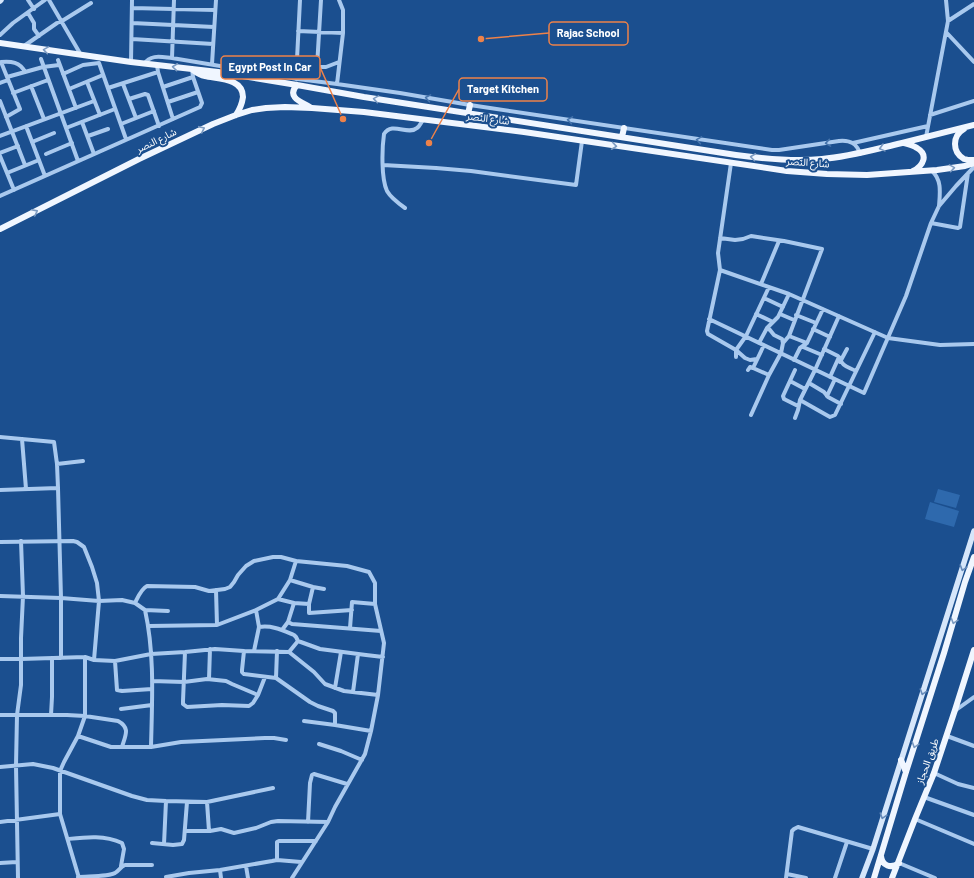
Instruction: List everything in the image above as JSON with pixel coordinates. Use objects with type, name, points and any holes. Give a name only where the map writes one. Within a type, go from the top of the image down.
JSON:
[{"type":"main road","name":"شارع النصر","points":[[0,43],[81,55],[98,60],[131,62],[296,82],[364,98],[622,138],[778,160],[844,157],[971,126]]},
{"type":"main road","points":[[192,69],[203,75],[233,81],[239,86],[243,94],[243,98],[236,115]]},
{"type":"main road","points":[[296,82],[293,92],[295,98],[312,108]]},
{"type":"main road","points":[[468,114],[470,105]]},
{"type":"main road","name":"شارع النصر","points":[[0,229],[139,159],[213,124],[252,110],[266,108],[312,108],[364,112],[524,132],[786,171],[867,175],[932,170],[960,166],[974,162]]},
{"type":"main road","points":[[971,126],[960,132],[955,139],[954,145],[960,155],[965,159],[974,162]]},
{"type":"main road","points":[[622,138],[624,128]]},
{"type":"main road","points":[[902,143],[917,148],[921,151],[923,156],[924,160],[922,164],[911,172]]},
{"type":"main road","points":[[862,878],[873,848],[974,531]]},
{"type":"main road","points":[[874,878],[974,557]]},
{"type":"main road","name":"طريق الحجاز","points":[[892,878],[934,773],[974,650]]},
{"type":"main road","points":[[901,760],[906,772]]},
{"type":"main road","points":[[881,856],[882,862],[888,866],[899,863]]},
{"type":"street","points":[[28,0],[34,8]]},
{"type":"street","points":[[0,35],[13,23],[45,0]]},
{"type":"street","points":[[49,0],[81,55]]},
{"type":"street","points":[[131,62],[132,0]]},
{"type":"street","points":[[172,58],[174,0]]},
{"type":"street","points":[[212,64],[216,0]]},
{"type":"street","points":[[296,82],[300,0]]},
{"type":"street","points":[[317,67],[321,0]]},
{"type":"street","points":[[336,84],[343,10],[339,0]]},
{"type":"street","points":[[926,137],[948,21],[946,0]]},
{"type":"street","points":[[24,46],[57,23],[62,22],[90,3]]},
{"type":"street","points":[[948,21],[974,4]]},
{"type":"street","points":[[132,8],[215,10]]},
{"type":"street","points":[[28,13],[35,24],[34,29],[39,36]]},
{"type":"street","points":[[132,24],[214,27]]},
{"type":"street","points":[[298,31],[342,33]]},
{"type":"street","points":[[946,32],[974,62]]},
{"type":"street","points":[[132,39],[213,44]]},
{"type":"street","points":[[144,64],[148,59],[153,57],[172,58],[212,64],[296,82],[336,84],[772,150],[844,141],[853,143],[928,126]]},
{"type":"street","points":[[40,59],[78,161]]},
{"type":"street","points":[[58,60],[76,108]]},
{"type":"street","points":[[63,74],[98,60],[126,140]]},
{"type":"street","points":[[6,117],[20,110],[0,61],[17,64],[23,68],[24,72]]},
{"type":"street","points":[[297,67],[329,66],[339,62]]},
{"type":"street","points":[[0,83],[24,72],[59,65]]},
{"type":"street","points":[[157,65],[173,119]]},
{"type":"street","points":[[0,196],[200,107],[202,103],[193,77],[192,69]]},
{"type":"street","points":[[108,88],[158,72]]},
{"type":"street","points":[[69,89],[103,75]]},
{"type":"street","points":[[163,87],[193,77]]},
{"type":"street","points":[[13,93],[48,80]]},
{"type":"street","points":[[87,82],[100,115]]},
{"type":"street","points":[[123,84],[136,118]]},
{"type":"street","points":[[31,86],[44,119]]},
{"type":"street","points":[[168,102],[198,92]]},
{"type":"street","points":[[129,99],[146,94],[149,97],[159,126]]},
{"type":"street","points":[[0,101],[1,109],[6,117],[25,165]]},
{"type":"street","points":[[0,136],[94,101]]},
{"type":"street","points":[[930,115],[974,101]]},
{"type":"street","points":[[66,128],[115,109]]},
{"type":"street","points":[[120,124],[154,111]]},
{"type":"street","points":[[405,208],[394,200],[387,191],[383,177],[384,134],[390,128],[414,130],[423,120]]},
{"type":"street","points":[[82,122],[94,154]]},
{"type":"street","points":[[26,126],[45,176]]},
{"type":"street","points":[[88,136],[108,129]]},
{"type":"street","points":[[32,142],[54,133]]},
{"type":"street","points":[[383,165],[471,171],[576,185],[582,141]]},
{"type":"street","points":[[46,154],[72,143]]},
{"type":"street","points":[[853,143],[859,149],[860,154]]},
{"type":"street","points":[[0,153],[18,146]]},
{"type":"street","points":[[0,156],[14,190]]},
{"type":"street","points":[[7,173],[39,160]]},
{"type":"street","points":[[731,163],[718,253],[720,270],[706,330],[708,334],[736,350],[745,358],[750,360],[757,359]]},
{"type":"street","points":[[709,319],[864,393],[908,289],[931,223],[939,206],[974,167]]},
{"type":"street","points":[[932,170],[939,182],[939,206]]},
{"type":"street","points":[[931,223],[958,228],[960,227],[968,173]]},
{"type":"street","points":[[720,238],[736,240],[751,236],[822,249],[789,336],[783,343],[781,353],[769,375],[751,415]]},
{"type":"street","points":[[761,284],[779,241]]},
{"type":"street","points":[[720,270],[790,294],[888,338],[940,345],[974,344]]},
{"type":"street","points":[[736,357],[736,350],[746,336],[769,287]]},
{"type":"street","points":[[759,343],[767,328],[780,314],[790,294]]},
{"type":"street","points":[[764,298],[783,307]]},
{"type":"street","points":[[794,360],[800,348],[805,345],[823,309]]},
{"type":"street","points":[[756,314],[773,322]]},
{"type":"street","points":[[780,314],[794,320]]},
{"type":"street","points":[[796,315],[816,323]]},
{"type":"street","points":[[795,418],[800,400],[839,316]]},
{"type":"street","points":[[767,328],[774,335],[782,339],[783,343]]},
{"type":"street","points":[[813,330],[830,337]]},
{"type":"street","points":[[800,400],[830,417],[835,415],[875,332]]},
{"type":"street","points":[[789,336],[822,355]]},
{"type":"street","points":[[748,370],[753,368],[764,345]]},
{"type":"street","points":[[824,349],[839,357]]},
{"type":"street","points":[[840,362],[847,349]]},
{"type":"street","points":[[839,357],[840,362],[843,365],[856,371]]},
{"type":"street","points":[[830,376],[839,357]]},
{"type":"street","points":[[753,368],[769,375]]},
{"type":"street","points":[[795,370],[783,398],[798,406]]},
{"type":"street","points":[[827,396],[835,379]]},
{"type":"street","points":[[790,382],[805,390]]},
{"type":"street","points":[[809,383],[841,404]]},
{"type":"street","points":[[0,437],[54,442],[57,464],[60,541],[61,658]]},
{"type":"street","points":[[22,439],[26,489]]},
{"type":"street","points":[[57,464],[83,461]]},
{"type":"street","points":[[0,490],[58,488]]},
{"type":"street","points":[[18,878],[16,766],[17,715],[21,685],[23,596],[21,541]]},
{"type":"street","points":[[0,542],[77,542],[84,547],[97,583],[99,601],[94,660]]},
{"type":"street","points":[[135,603],[144,588],[147,586],[195,587],[209,591],[225,589],[230,587],[246,566],[254,561],[273,557],[347,566],[369,572],[375,583],[375,604],[384,643],[372,731],[362,760],[347,784],[328,822],[292,878]]},
{"type":"street","points":[[149,626],[217,625],[256,610],[278,599],[290,580],[296,561]]},
{"type":"street","points":[[290,580],[324,589]]},
{"type":"street","points":[[312,587],[309,613],[352,610]]},
{"type":"street","points":[[216,590],[217,625]]},
{"type":"street","points":[[0,596],[99,601],[122,600],[135,603],[146,610],[168,611]]},
{"type":"street","points":[[278,599],[294,603],[309,604]]},
{"type":"street","points":[[350,628],[352,602],[375,604]]},
{"type":"street","points":[[282,630],[288,622],[294,603]]},
{"type":"street","points":[[146,610],[149,626],[152,681],[151,747]]},
{"type":"street","points":[[254,651],[259,627],[256,610]]},
{"type":"street","points":[[288,622],[292,624],[381,631]]},
{"type":"street","points":[[259,627],[266,626],[282,630],[294,635],[298,641],[320,649],[383,657]]},
{"type":"street","points":[[289,652],[298,641]]},
{"type":"street","points":[[0,659],[85,657],[94,660],[115,661],[151,654],[210,649],[289,652],[314,672],[325,684],[353,692],[378,694]]},
{"type":"street","points":[[209,679],[210,649]]},
{"type":"street","points":[[244,651],[242,672],[244,674],[276,678],[310,702],[333,711],[335,713],[335,724]]},
{"type":"street","points":[[185,652],[183,704],[187,707],[222,705],[249,706],[258,695],[265,677]]},
{"type":"street","points":[[276,678],[277,652]]},
{"type":"street","points":[[335,688],[342,652]]},
{"type":"street","points":[[353,692],[358,654]]},
{"type":"street","points":[[68,839],[90,836],[102,837],[122,843],[124,849],[121,866],[115,876],[106,875],[78,877],[60,814],[60,771],[78,736],[85,716],[85,657]]},
{"type":"street","points":[[51,715],[52,658]]},
{"type":"street","points":[[115,661],[116,690],[122,692],[152,689]]},
{"type":"street","points":[[970,664],[974,670]]},
{"type":"street","points":[[152,681],[184,682],[209,679],[226,680],[258,695]]},
{"type":"street","points":[[955,710],[974,697]]},
{"type":"street","points":[[121,709],[152,705]]},
{"type":"street","points":[[0,715],[85,716],[118,721],[126,728],[122,747]]},
{"type":"street","points":[[304,721],[335,724],[372,731]]},
{"type":"street","points":[[78,736],[111,747],[151,747],[181,742],[265,738],[286,740]]},
{"type":"street","points":[[947,736],[974,746]]},
{"type":"street","points":[[319,744],[362,760]]},
{"type":"street","points":[[0,767],[33,764],[60,771],[132,796],[148,800],[207,802],[273,788]]},
{"type":"street","points":[[934,773],[958,784],[974,788]]},
{"type":"street","points":[[308,822],[310,783],[312,775],[314,774],[347,784]]},
{"type":"street","points":[[924,797],[974,815]]},
{"type":"street","points":[[164,844],[166,801]]},
{"type":"street","points":[[152,843],[182,844],[184,840],[187,802]]},
{"type":"street","points":[[207,802],[208,830]]},
{"type":"street","points":[[0,822],[60,814]]},
{"type":"street","points":[[915,819],[974,844]]},
{"type":"street","points":[[185,831],[221,829],[234,833],[278,821],[328,822]]},
{"type":"street","points":[[806,878],[787,876],[792,831],[798,827],[847,842],[873,848]]},
{"type":"street","points":[[277,860],[277,842],[316,840]]},
{"type":"street","points":[[835,878],[847,842]]},
{"type":"street","points":[[166,877],[189,876],[277,860],[301,862]]},
{"type":"street","points":[[0,863],[18,862]]},
{"type":"street","points":[[899,863],[935,878]]},
{"type":"street","points":[[121,866],[152,865]]},
{"type":"street","points":[[246,866],[248,878]]},
{"type":"street","points":[[220,870],[221,878]]},
{"type":"shaded area","points":[[938,489],[960,495],[956,508],[934,502]]},
{"type":"shaded area","points":[[930,502],[959,511],[954,527],[925,519]]},
{"type":"place","name":"Rajac School","points":[[481,39]]},
{"type":"place","name":"Egypt Post In Car","points":[[343,119]]},
{"type":"place","name":"Target Kitchen","points":[[429,143]]}]
